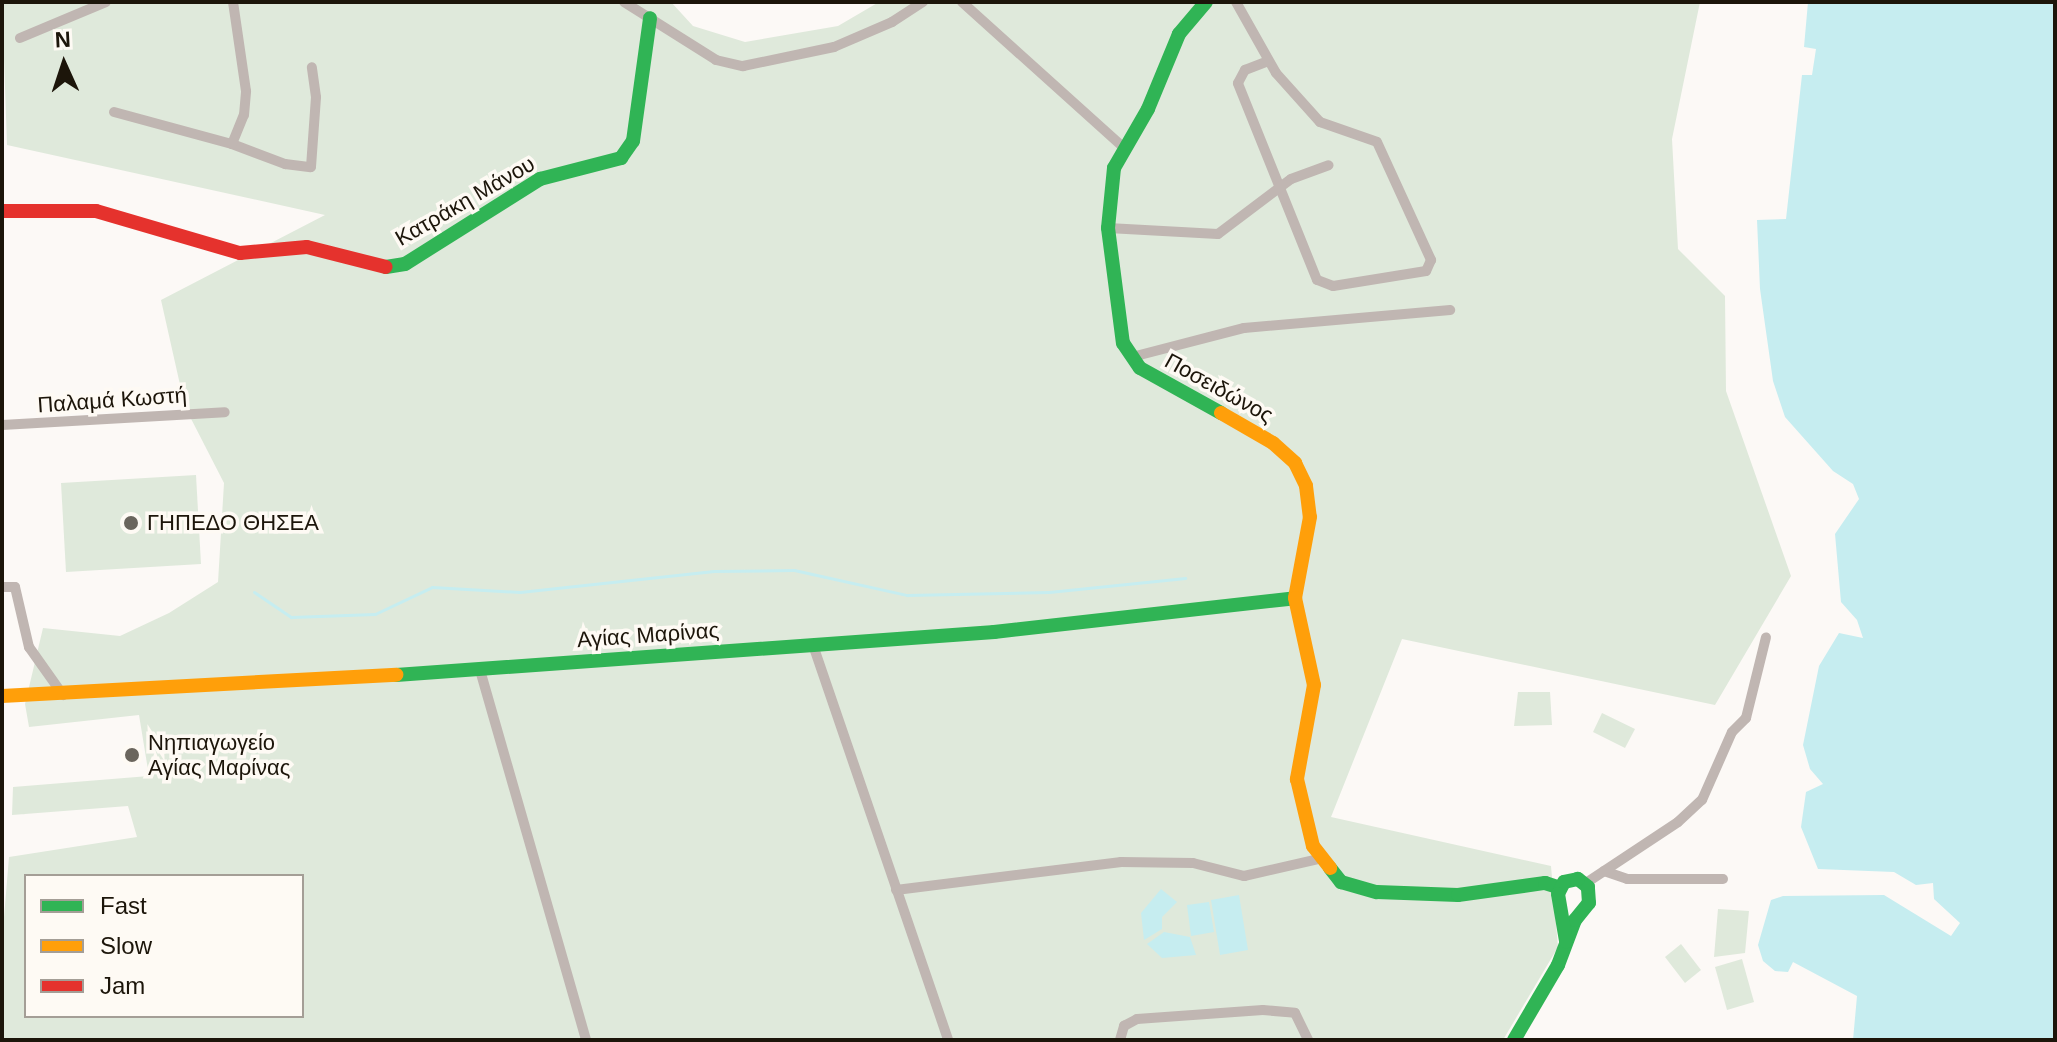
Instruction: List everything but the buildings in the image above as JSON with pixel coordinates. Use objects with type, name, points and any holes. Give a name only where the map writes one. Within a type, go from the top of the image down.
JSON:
[{"type":"street","points":[[20,38],[106,2]]},
{"type":"street","points":[[232,144],[244,115],[246,91],[233,2]]},
{"type":"street","points":[[624,2],[716,60],[743,66],[834,47],[892,22],[923,2]]},
{"type":"street","points":[[962,2],[1124,148]]},
{"type":"street","name":"Ποσειδώνος","points":[[1206,2],[1179,34],[1148,109],[1124,148],[1109,192],[1108,228],[1116,318],[1132,357],[1161,384],[1240,423],[1295,463],[1310,508],[1295,598],[1314,677],[1297,779],[1319,859]]},
{"type":"street","points":[[1236,2],[1268,61],[1320,122],[1377,142],[1430,267],[1325,285],[1312,273],[1238,83],[1245,70],[1268,61]]},
{"type":"street","name":"Κατράκη Μάνου","points":[[2,211],[96,211],[154,224],[240,253],[317,248],[377,269],[405,264],[540,179],[621,158],[633,141],[650,18]]},
{"type":"street","points":[[114,112],[232,144],[285,164],[311,167],[316,97],[312,67]]},
{"type":"street","points":[[1108,228],[1218,234],[1280,187],[1329,165]]},
{"type":"street","points":[[1132,357],[1244,328],[1450,310]]},
{"type":"street","name":"Παλαμά Κωστή","points":[[2,425],[225,412]]},
{"type":"street","points":[[2,587],[15,587],[29,647],[63,695]]},
{"type":"street","name":"Αγίας Μαρίνας","points":[[2,696],[480,670],[994,632],[1295,598]]},
{"type":"street","points":[[1586,883],[1678,822],[1702,800],[1732,732],[1746,718],[1766,637]]},
{"type":"street","points":[[813,645],[948,1040]]},
{"type":"street","points":[[480,670],[586,1040]]},
{"type":"street","points":[[896,890],[1121,862],[1193,863],[1244,876],[1319,859],[1341,882],[1377,892],[1458,895],[1545,883],[1560,888]]},
{"type":"street","points":[[1604,871],[1627,879],[1723,879]]},
{"type":"street","points":[[1560,888],[1573,879],[1586,883]]},
{"type":"street","points":[[1514,1040],[1558,965],[1580,911],[1591,897],[1586,883]]},
{"type":"street","points":[[1560,888],[1566,941]]},
{"type":"street","points":[[1560,904],[1580,911]]},
{"type":"street","points":[[1120,1040],[1124,1026],[1137,1019],[1263,1010],[1295,1013],[1308,1040]]},
{"type":"green space","points":[[2,2],[671,2],[693,26],[745,42],[838,26],[879,2],[1700,2],[1672,139],[1678,249],[1725,296],[1726,391],[1791,576],[1715,705],[1402,639],[1331,817],[1551,866],[1558,947],[1503,1040],[2,1040],[2,941],[9,857],[137,837],[128,806],[12,815],[13,787],[149,776],[139,715],[29,727],[25,704],[43,628],[120,636],[169,613],[218,582],[224,483],[185,407],[161,300],[325,215],[7,145]]},
{"type":"green space","name":"ΓΗΠΕΔΟ ΘΗΣΕΑ","points":[[196,475],[201,564],[66,572],[61,483]]},
{"type":"green space","points":[[1518,692],[1550,692],[1552,725],[1514,726]]},
{"type":"green space","points":[[1602,713],[1635,729],[1625,748],[1593,732]]},
{"type":"green space","points":[[1718,909],[1749,911],[1745,953],[1714,957]]},
{"type":"green space","points":[[1681,944],[1701,970],[1685,983],[1665,957]]},
{"type":"green space","points":[[1742,959],[1754,1002],[1727,1010],[1715,967]]},
{"type":"water","points":[[1808,2],[2055,2],[2055,1040],[1853,1040],[1857,996],[1793,962],[1788,972],[1775,971],[1763,961],[1758,945],[1771,900],[1783,896],[1884,895],[1951,936],[1960,923],[1934,899],[1933,883],[1916,885],[1894,872],[1818,869],[1801,827],[1806,792],[1823,784],[1810,769],[1803,745],[1819,666],[1839,633],[1863,638],[1857,620],[1841,602],[1835,534],[1859,499],[1853,484],[1833,471],[1785,417],[1773,381],[1760,289],[1757,220],[1786,219],[1802,75],[1812,75],[1816,49],[1804,47]]},
{"type":"water","points":[[1161,889],[1177,902],[1162,917],[1162,929],[1144,940],[1141,913]]},
{"type":"water","points":[[1239,895],[1248,950],[1220,955],[1211,900]]},
{"type":"water","points":[[1209,902],[1214,932],[1191,936],[1187,905]]},
{"type":"water","points":[[1164,932],[1190,937],[1196,955],[1162,958],[1147,944]]},
{"type":"waterway","points":[[254,592],[291,617],[375,614],[432,587],[520,592],[714,571],[794,570],[907,595],[1049,592],[1185,578]]},
{"type":"traffic: fast","points":[[1206,2],[1179,34],[1148,109],[1114,168],[1108,228],[1123,343],[1140,368],[1221,413]]},
{"type":"traffic: fast","points":[[386,267],[405,264],[540,179],[621,158],[633,141],[650,18]]},
{"type":"traffic: fast","points":[[396,675],[994,632],[1295,598]]},
{"type":"traffic: fast","points":[[1330,868],[1341,882],[1377,892],[1458,895],[1545,883],[1560,888]]},
{"type":"traffic: fast","points":[[1514,1040],[1558,965],[1575,920],[1589,903],[1588,887],[1578,879],[1564,882],[1558,894],[1566,941]]},
{"type":"traffic: slow","points":[[1221,413],[1273,443],[1295,463],[1306,486],[1310,517],[1295,598],[1314,685],[1297,779],[1313,846],[1330,868]]},
{"type":"traffic: slow","points":[[2,696],[396,675]]},
{"type":"traffic: jam","points":[[2,211],[96,211],[240,253],[307,247],[386,267]]},
{"type":"place","name":"ΓΗΠΕΔΟ ΘΗΣΕΑ","points":[[131,523]]},
{"type":"place","name":"Νηπιαγωγείο Αγίας Μαρίνας","points":[[132,755]]}]
